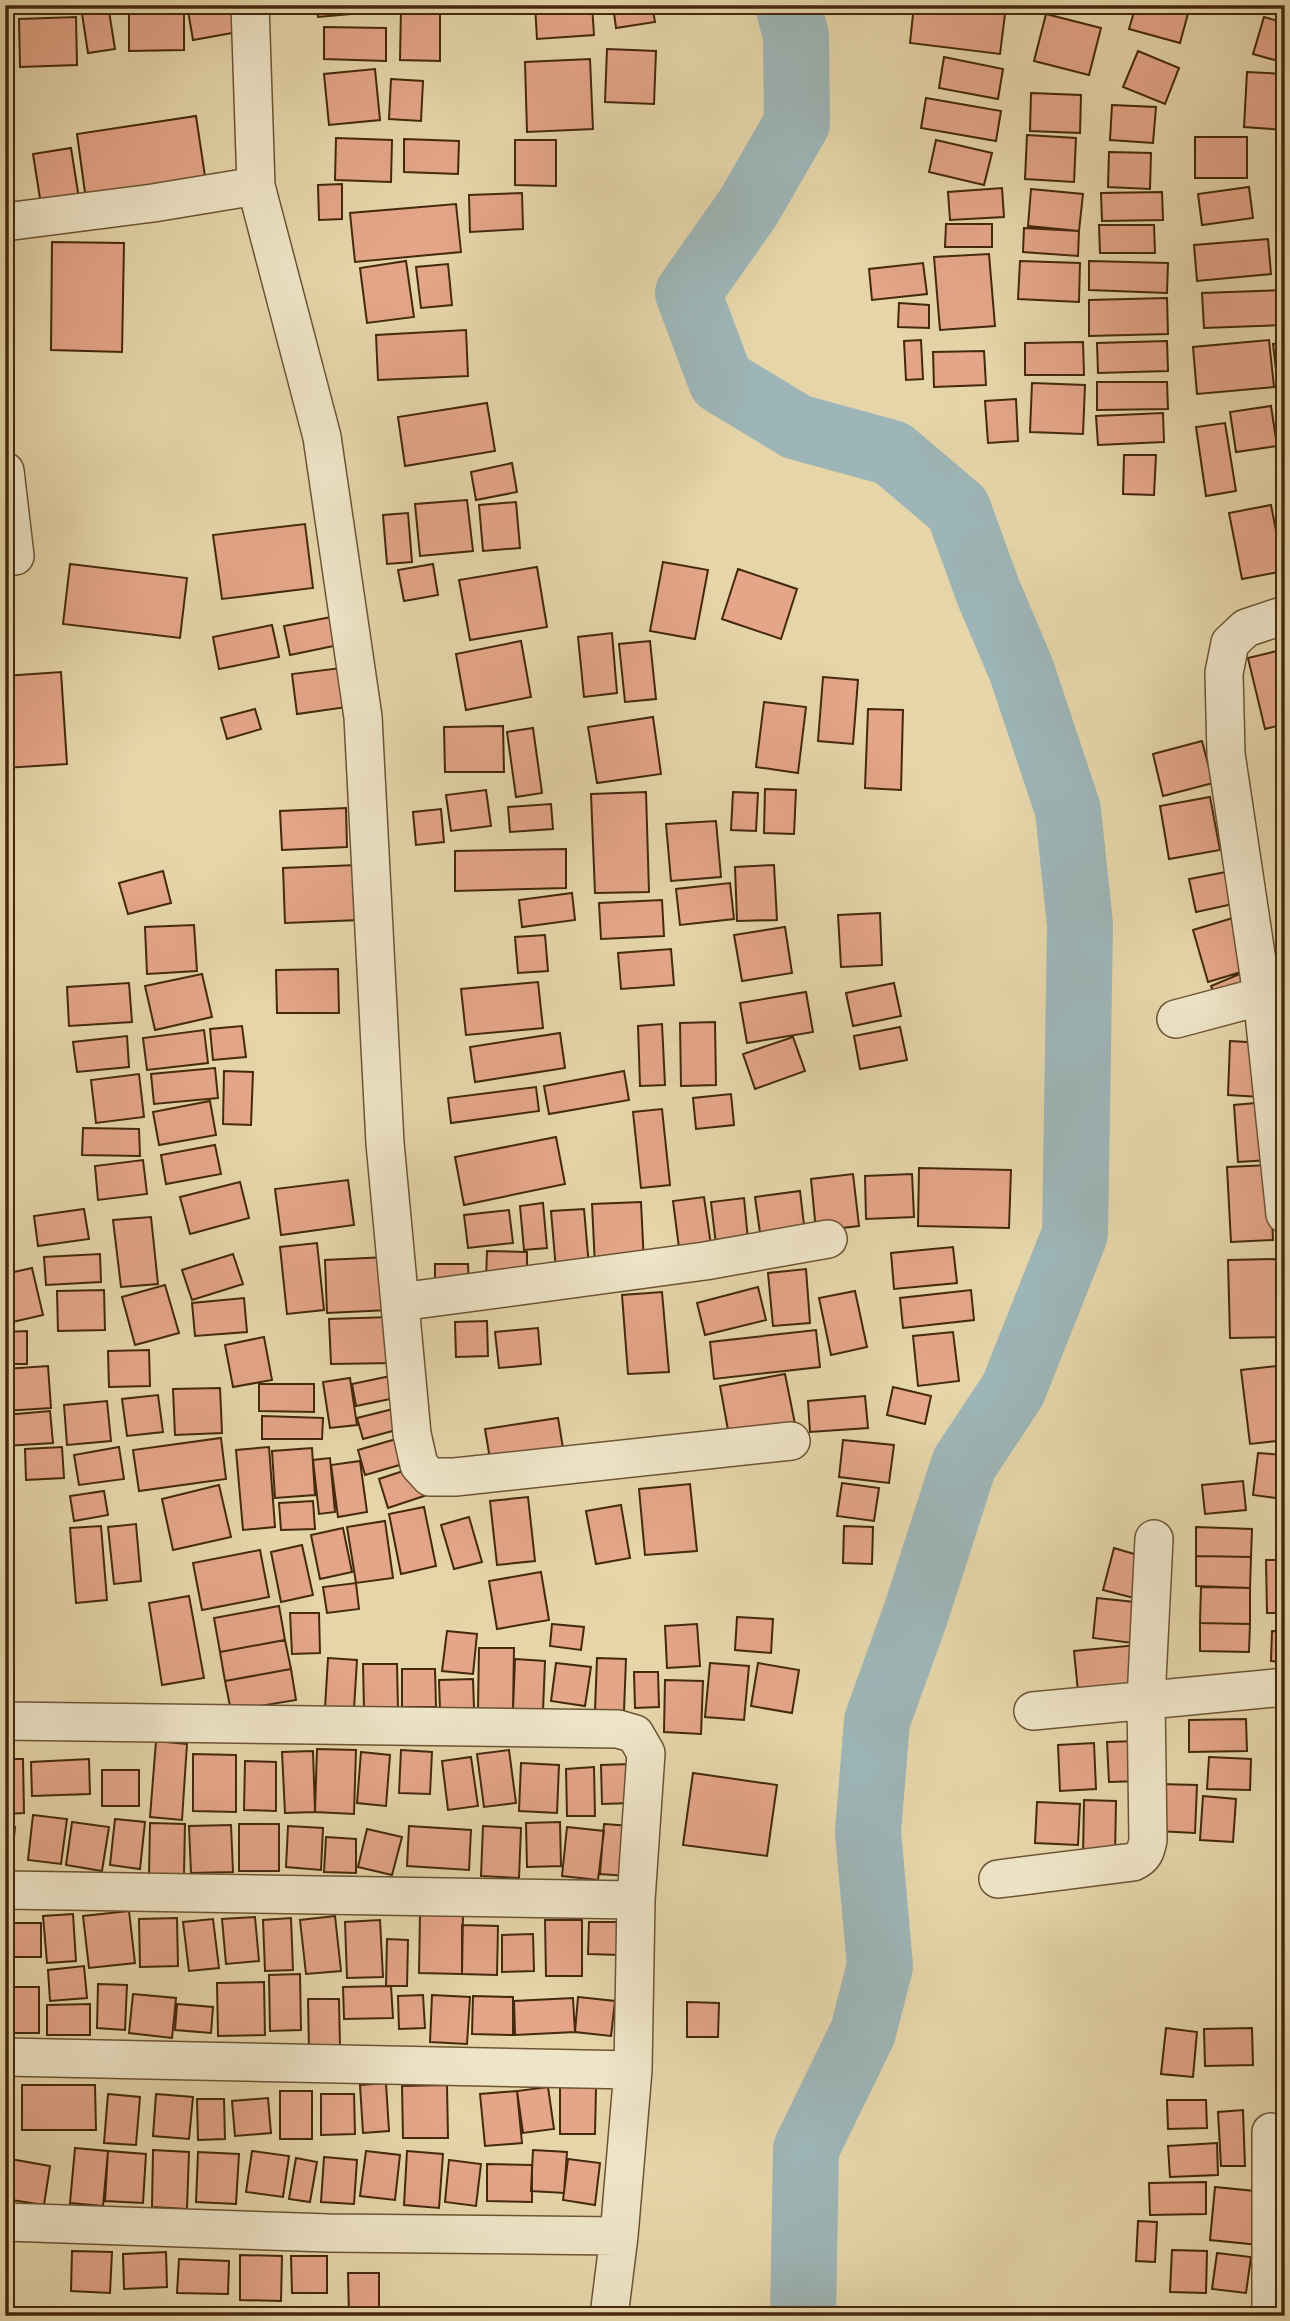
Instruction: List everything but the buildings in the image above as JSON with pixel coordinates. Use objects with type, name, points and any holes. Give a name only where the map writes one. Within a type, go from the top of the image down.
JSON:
[{"type":"street","points":[[250,5],[256,186],[323,437],[363,717],[385,1143],[412,1434],[419,1465],[430,1477],[455,1477],[791,1441]]},
{"type":"street","points":[[5,222],[153,203],[256,186]]},
{"type":"street","points":[[5,471],[15,556]]},
{"type":"street","points":[[1285,615],[1246,628],[1230,643],[1224,673],[1226,754],[1274,992],[1285,1214]]},
{"type":"street","points":[[1176,1019],[1274,992]]},
{"type":"street","points":[[400,1302],[705,1261],[828,1238]]},
{"type":"street","points":[[998,1879],[1133,1862],[1146,1852],[1149,1840],[1146,1700],[1154,1539]]},
{"type":"street","points":[[1033,1711],[1285,1687]]},
{"type":"street","points":[[5,1721],[618,1728],[635,1734],[646,1753],[636,1900],[632,2070],[619,2236],[609,2316]]},
{"type":"street","points":[[5,1890],[636,1900]]},
{"type":"street","points":[[5,2057],[632,2070]]},
{"type":"street","points":[[1271,2132],[1271,2316]]},
{"type":"street","points":[[5,2222],[329,2233],[619,2236]]},
{"type":"waterway","points":[[788,5],[796,36],[797,123],[748,208],[688,293],[721,381],[797,427],[892,453],[958,509],[989,594],[1021,669],[1068,810],[1080,925],[1075,1234],[1013,1390],[964,1464],[916,1613],[877,1721],[868,1832],[880,1966],[863,2032],[806,2149],[803,2316]]}]
